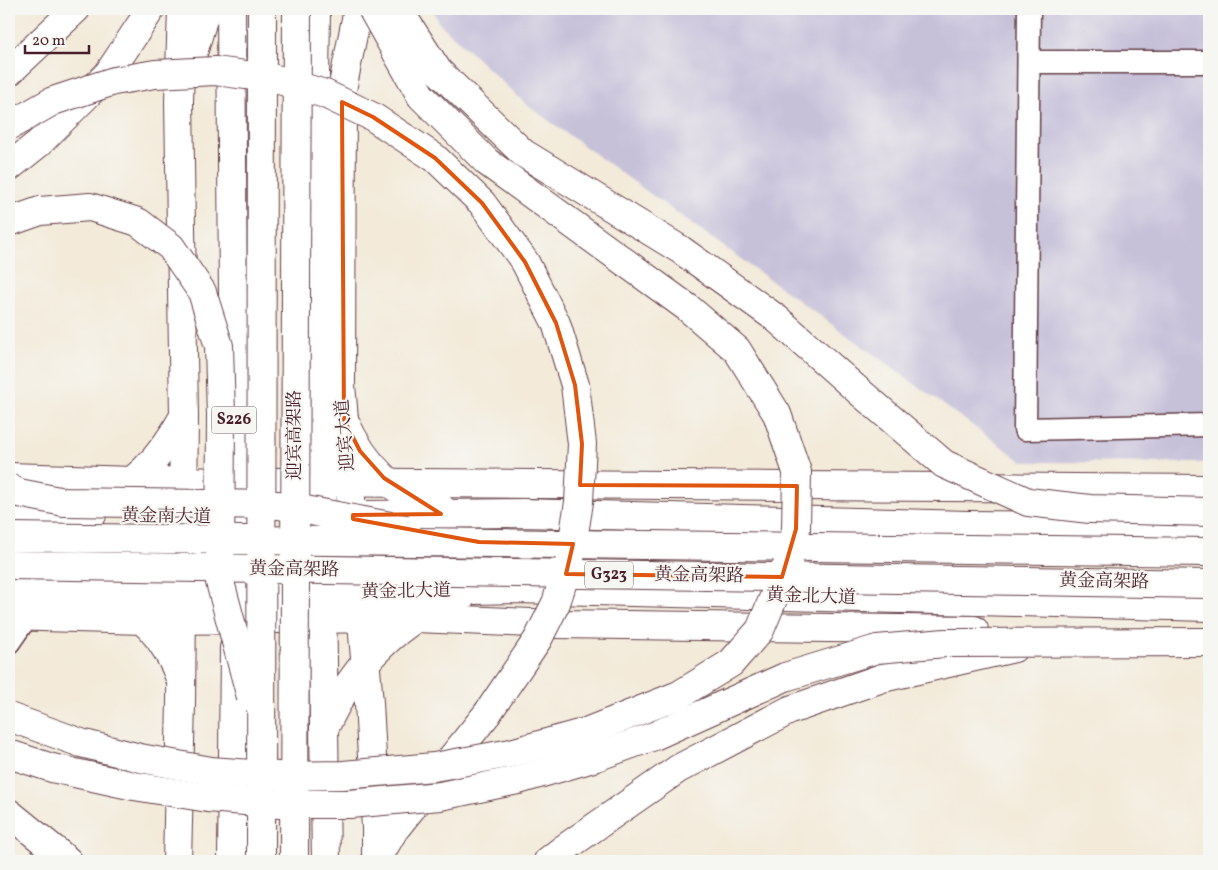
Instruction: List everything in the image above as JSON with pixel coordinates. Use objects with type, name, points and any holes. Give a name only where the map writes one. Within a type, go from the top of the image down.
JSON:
[{"type":"main road","points":[[9,72],[76,9]]},
{"type":"main road","points":[[9,167],[39,143],[108,74],[151,9]]},
{"type":"main road","points":[[176,856],[181,681],[184,416],[179,101],[182,9]]},
{"type":"main road","points":[[179,101],[206,9]]},
{"type":"main road","name":"S226","points":[[231,9],[235,518],[232,861]]},
{"type":"main road","name":"迎宾高架路","points":[[261,861],[262,9]]},
{"type":"main road","name":"迎宾高架路","points":[[294,861],[297,9]]},
{"type":"main road","name":"迎宾大道","points":[[316,9],[316,92],[337,483],[353,515],[366,661],[376,828],[376,861]]},
{"type":"main road","name":"迎宾大道","points":[[326,861],[322,606],[324,516],[337,483],[344,420],[342,385],[342,90],[358,9]]},
{"type":"main road","points":[[9,717],[81,743],[140,758],[211,771],[278,776],[343,775],[434,767],[511,753],[586,732],[679,695],[731,663],[760,630],[788,563],[796,529],[797,472],[778,414],[737,350],[688,308],[487,162],[421,96],[372,9]]},
{"type":"main road","points":[[398,9],[438,71],[524,153],[681,250],[778,319],[944,464],[1028,502],[1090,509],[1209,512]]},
{"type":"main road","points":[[9,126],[53,101],[114,81],[155,74],[224,72],[276,79],[324,94],[373,117],[435,158],[482,203],[524,262],[556,323],[575,385],[582,444],[579,502],[570,559],[556,603],[538,639],[487,714],[394,830],[376,861]]},
{"type":"main road","points":[[9,222],[40,211],[90,207],[138,222],[171,247],[202,292],[219,346],[221,415],[220,582],[261,733]]},
{"type":"main road","points":[[70,514],[91,507],[112,496],[133,481],[162,452],[184,416]]},
{"type":"main road","points":[[344,420],[360,451],[370,465],[390,483],[415,500],[433,507],[470,514]]},
{"type":"main road","points":[[9,477],[133,481],[1209,489]]},
{"type":"main road","points":[[9,488],[19,493],[64,502],[279,505],[479,542]]},
{"type":"main road","name":"黄金南大道","points":[[9,513],[235,518],[324,516]]},
{"type":"main road","points":[[324,516],[523,513],[968,525],[1209,527]]},
{"type":"main road","name":"黄金高架路","points":[[9,538],[1209,552]]},
{"type":"main road","name":"黄金高架路","points":[[9,565],[1209,584]]},
{"type":"main road","points":[[9,589],[94,592],[182,607],[322,606]]},
{"type":"main road","name":"黄金北大道","points":[[322,606],[361,606],[478,590],[518,589],[1209,607]]},
{"type":"main road","points":[[324,729],[334,706],[347,685],[379,646],[415,618],[435,607],[478,590]]},
{"type":"main road","points":[[94,592],[127,607],[143,620],[165,646],[181,681]]},
{"type":"main road","points":[[361,606],[415,618],[554,624],[1209,634]]},
{"type":"main road","points":[[18,617],[143,620],[182,607]]},
{"type":"main road","points":[[9,754],[52,768],[134,786],[208,798],[280,804],[349,804],[440,796],[518,780],[596,756],[654,736],[785,677],[877,649],[945,643],[1209,642]]},
{"type":"main road","points":[[548,861],[678,769],[790,710],[882,678],[1038,643]]},
{"type":"main road","points":[[9,813],[68,861]]},
{"type":"street","points":[[1029,9],[1025,429],[1209,425]]},
{"type":"street","points":[[1029,62],[1209,62]]},
{"type":"street","points":[[9,642],[18,617],[45,591]]},
{"type":"highlighted area","points":[[342,102],[373,117],[435,158],[482,203],[525,262],[556,323],[575,385],[582,444],[580,485],[797,486],[796,529],[782,577],[566,574],[573,544],[479,542],[353,519],[353,515],[441,514],[384,478],[360,451],[344,420]]},
{"type":"shaded area","points":[[433,9],[1209,9],[1209,463],[1023,462],[527,105],[438,22]]}]
